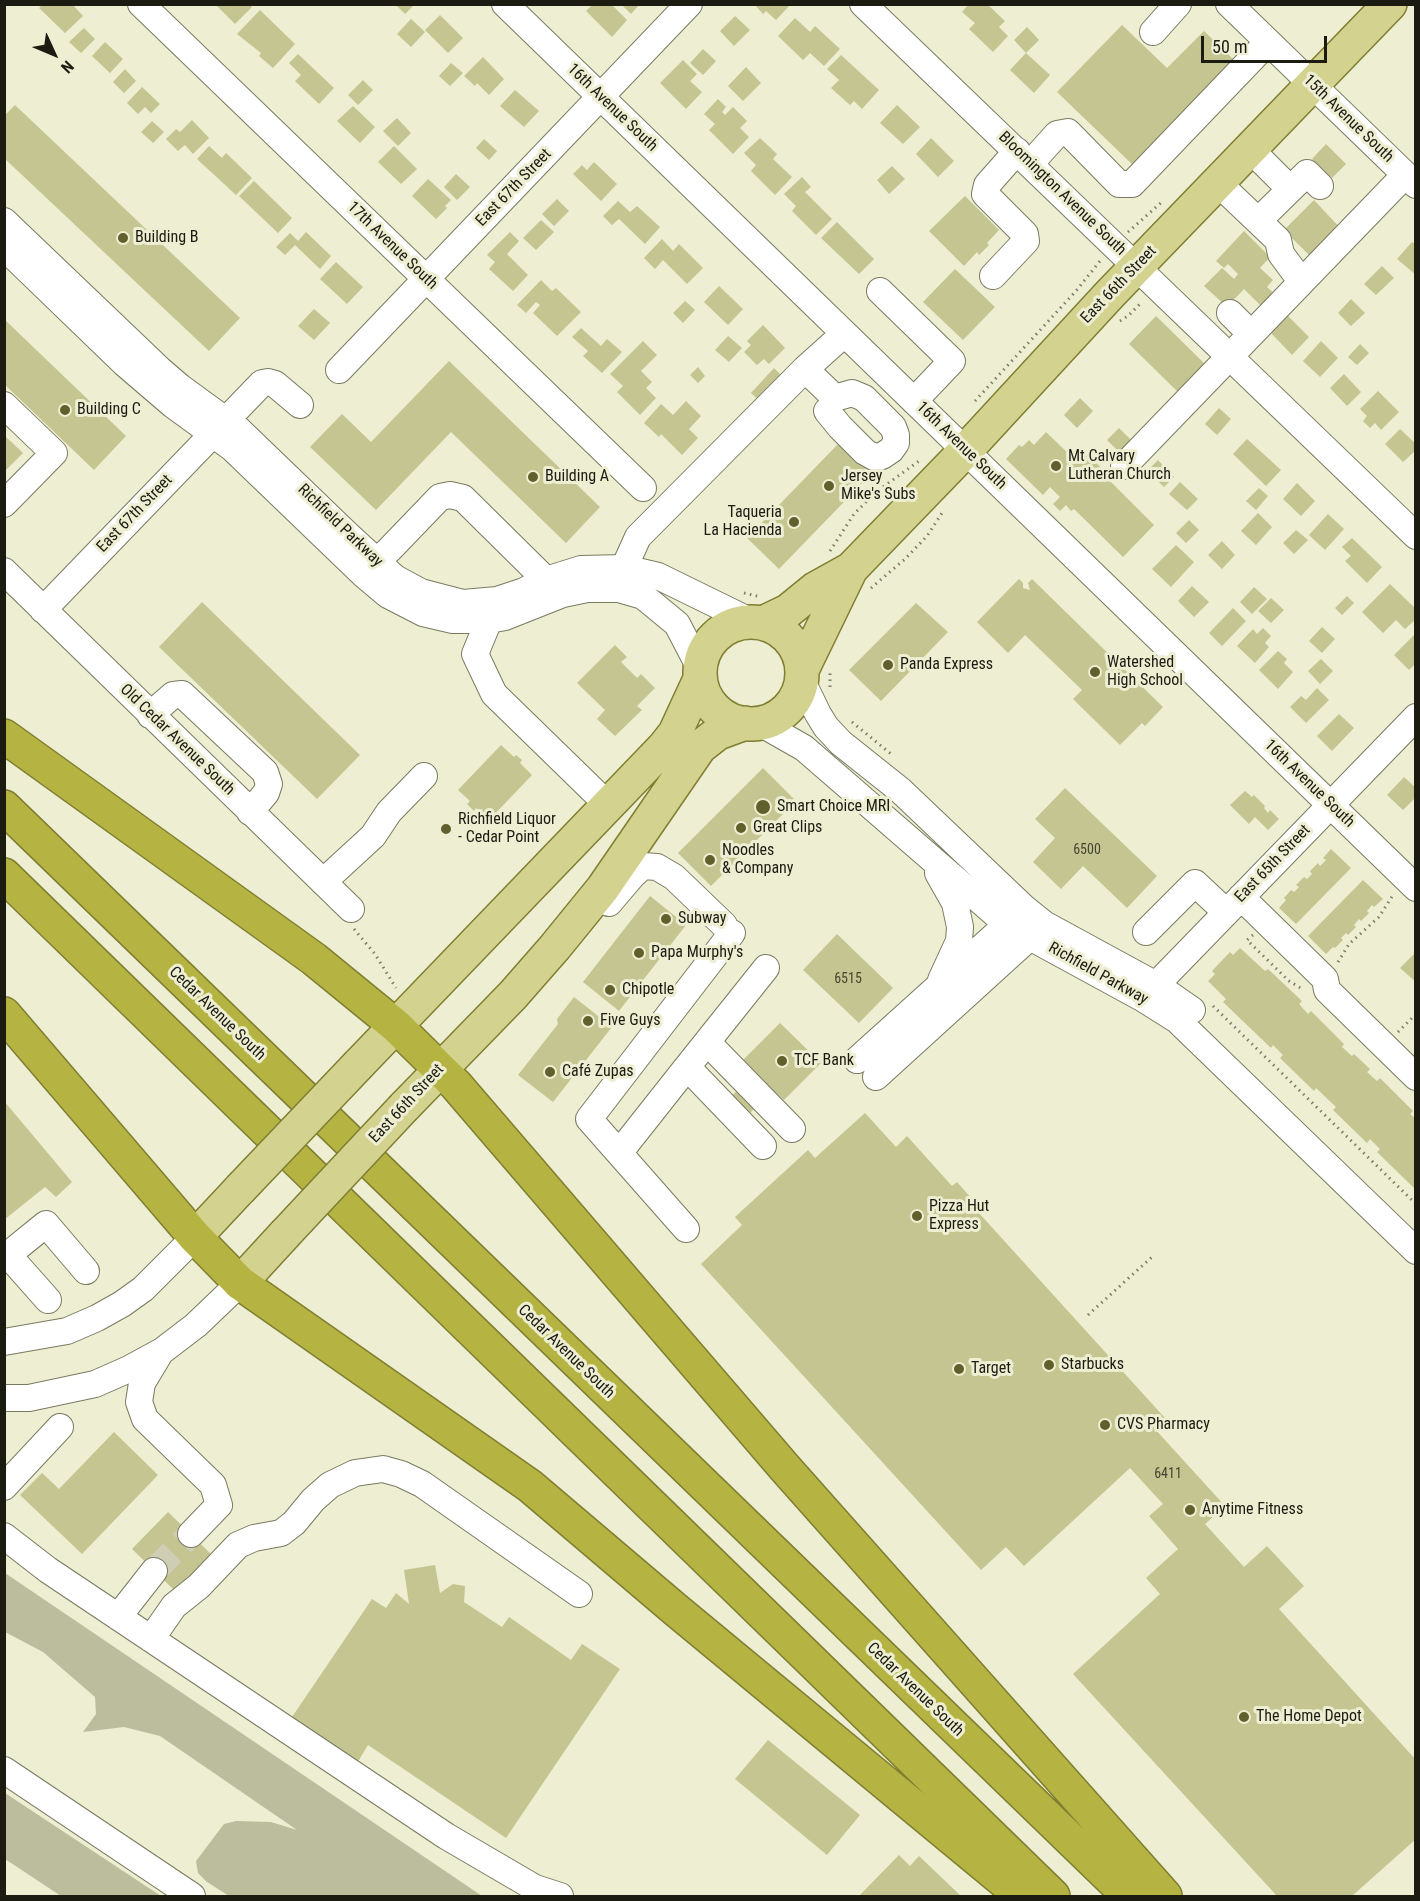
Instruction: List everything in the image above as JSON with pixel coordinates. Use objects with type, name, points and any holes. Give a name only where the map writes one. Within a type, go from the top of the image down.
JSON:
[{"type":"highway","points":[[4,736],[314,959],[396,1026],[456,1085],[785,1468],[1165,1896]]},
{"type":"highway","name":"Cedar Avenue South","points":[[4,807],[1129,1896]]},
{"type":"highway","points":[[4,875],[1053,1896]]},
{"type":"highway","points":[[4,1014],[195,1237],[240,1283],[530,1486],[685,1618],[1022,1896]]},
{"type":"main road","name":"East 66th Street","points":[[756,608],[788,611],[816,589],[852,568],[956,441],[1137,266],[1390,4]]},
{"type":"main road","name":"East 66th Street","points":[[816,678],[852,568]]},
{"type":"main road","points":[[195,1237],[664,747],[675,733],[700,673],[704,653],[712,640],[723,630],[737,624],[756,608],[790,640],[816,678],[797,694],[788,708],[775,717],[753,723],[729,718],[715,709],[705,695],[700,673]]},
{"type":"main road","name":"East 66th Street","points":[[240,1283],[555,947],[603,888],[700,747],[718,733],[753,723]]},
{"type":"street","name":"17th Avenue South","points":[[141,4],[643,488]]},
{"type":"street","name":"16th Avenue South","points":[[505,4],[1331,805],[1404,891]]},
{"type":"street","name":"East 67th Street","points":[[339,370],[689,4]]},
{"type":"street","name":"Bloomington Avenue South","points":[[863,4],[1416,536]]},
{"type":"street","points":[[1153,32],[1178,4]]},
{"type":"street","name":"15th Avenue South","points":[[1229,4],[1410,180]]},
{"type":"street","points":[[993,276],[1026,241],[1025,234],[986,194],[987,185],[1057,134],[1068,132],[1119,184],[1132,184],[1268,42]]},
{"type":"street","points":[[1251,150],[1290,189]]},
{"type":"street","points":[[1258,221],[1307,173],[1320,186]]},
{"type":"street","points":[[1124,466],[1301,281],[1410,180]]},
{"type":"street","points":[[1218,183],[1278,240],[1281,254],[1301,281]]},
{"type":"street","name":"Richfield Parkway","points":[[4,220],[370,568],[388,595],[423,613],[453,620],[489,620],[505,617],[563,594],[621,579],[658,576],[756,608]]},
{"type":"street","name":"Richfield Parkway","points":[[4,246],[124,363],[173,405],[220,426]]},
{"type":"street","points":[[880,291],[952,361],[914,401]]},
{"type":"street","points":[[1230,313],[1251,334]]},
{"type":"street","points":[[621,579],[638,537],[805,369],[844,334]]},
{"type":"street","points":[[805,369],[835,398],[852,393],[864,398],[893,427],[896,443],[882,456],[874,457],[865,452],[827,411]]},
{"type":"street","name":"East 67th Street","points":[[43,610],[262,383],[275,384],[300,405]]},
{"type":"street","points":[[4,405],[54,453],[4,504]]},
{"type":"street","points":[[370,568],[440,497],[450,495],[463,498],[546,580]]},
{"type":"street","name":"Richfield Parkway","points":[[370,568],[422,592],[463,603],[496,600],[581,569],[621,579],[676,624],[700,673]]},
{"type":"street","name":"Old Cedar Avenue South","points":[[4,571],[351,909]]},
{"type":"street","points":[[489,620],[475,654],[494,694],[608,805]]},
{"type":"street","name":"Richfield Parkway","points":[[816,678],[818,714],[833,735],[900,790],[950,837],[1016,917]]},
{"type":"street","points":[[150,715],[173,695],[182,694],[265,772],[269,784],[266,793],[250,812]]},
{"type":"street","name":"East 65th Street","points":[[1156,985],[1416,717]]},
{"type":"street","name":"Richfield Parkway","points":[[753,723],[804,748],[926,855],[1016,917],[1177,1020],[1416,1251]]},
{"type":"street","points":[[323,882],[373,836],[389,830],[422,786]]},
{"type":"street","points":[[859,796],[884,810],[922,839],[940,843],[950,837]]},
{"type":"street","points":[[926,855],[951,894],[960,927],[959,941],[936,989]]},
{"type":"street","points":[[525,981],[568,956],[617,893],[644,866],[657,867],[674,877],[728,929],[589,1119],[686,1229]]},
{"type":"street","points":[[1146,932],[1195,883],[1233,905],[1325,979],[1327,990],[1416,1077]]},
{"type":"street","points":[[857,1060],[1016,917]]},
{"type":"street","points":[[876,1077],[1038,930]]},
{"type":"street","name":"Richfield Parkway","points":[[1038,930],[1156,985],[1203,1019],[1416,1228]]},
{"type":"street","points":[[619,1153],[766,968]]},
{"type":"street","points":[[707,1042],[792,1129]]},
{"type":"street","points":[[687,1067],[763,1146]]},
{"type":"street","points":[[48,1300],[6,1256],[46,1224],[86,1271]]},
{"type":"street","points":[[4,1342],[67,1330],[97,1318],[143,1289],[195,1237]]},
{"type":"street","name":"East 66th Street","points":[[4,1398],[29,1398],[95,1384],[129,1369],[162,1351],[196,1325],[240,1283]]},
{"type":"street","points":[[162,1351],[141,1383],[139,1402],[145,1419],[213,1485],[219,1505],[238,1545]]},
{"type":"street","points":[[4,1487],[60,1427]]},
{"type":"street","points":[[151,1639],[174,1606],[199,1586],[238,1545],[254,1538],[280,1533],[294,1523],[313,1500],[330,1485],[355,1473],[383,1469],[422,1484],[579,1594]]},
{"type":"street","points":[[191,1534],[219,1505]]},
{"type":"street","points":[[4,1536],[48,1570],[446,1836],[535,1888],[560,1896]]},
{"type":"street","points":[[118,1617],[154,1571]]},
{"type":"street","points":[[4,1770],[192,1896]]},
{"type":"path","points":[[972,405],[1103,258]]},
{"type":"path","points":[[945,509],[922,541],[905,559],[852,568],[850,521],[882,487],[918,462],[931,445],[956,441]]},
{"type":"path","points":[[1334,967],[1349,944],[1404,891]]},
{"type":"path","points":[[351,909],[351,926],[375,954],[396,988]]},
{"type":"path","points":[[1396,1035],[1416,1014]]},
{"type":"path","points":[[1088,1315],[1153,1256]]},
{"type":"green space","points":[[5,1573],[482,1896],[229,1896],[207,1882],[198,1873],[196,1861],[224,1824],[236,1821],[271,1822],[297,1830],[160,1736],[124,1727],[83,1732],[96,1714],[95,1697],[43,1652],[5,1632]]},
{"type":"green space","points":[[4,1793],[161,1896],[61,1896],[5,1859]]},
{"type":"building","points":[[43,4],[72,4],[83,16],[65,33],[39,8]]},
{"type":"building","points":[[215,4],[249,4],[252,7],[235,24]]},
{"type":"building","points":[[395,4],[415,4],[405,14]]},
{"type":"building","points":[[593,4],[611,4],[627,20],[612,37],[586,11]]},
{"type":"building","points":[[621,4],[640,4],[631,14]]},
{"type":"building","points":[[754,4],[791,4],[776,20],[766,11],[763,14]]},
{"type":"building","points":[[969,4],[987,4],[1005,21],[999,27],[1008,36],[993,52],[969,29],[975,23],[962,12]]},
{"type":"building","points":[[260,10],[295,44],[273,68],[259,56],[261,53],[237,34]]},
{"type":"building","points":[[440,15],[463,38],[448,53],[425,30]]},
{"type":"building","points":[[735,16],[750,30],[734,46],[720,31]]},
{"type":"building","points":[[795,18],[810,32],[815,26],[840,49],[824,66],[810,53],[803,60],[778,36]]},
{"type":"building","points":[[411,19],[425,32],[411,47],[397,34]]},
{"type":"building","points":[[1122,25],[1167,68],[1204,31],[1235,61],[1134,166],[1057,92]]},
{"type":"building","points":[[1027,27],[1039,40],[1026,53],[1014,40]]},
{"type":"building","points":[[84,28],[95,39],[81,53],[69,42]]},
{"type":"building","points":[[105,42],[123,59],[110,73],[92,56]]},
{"type":"building","points":[[703,49],[716,61],[703,75],[690,63]]},
{"type":"building","points":[[1026,53],[1050,75],[1034,93],[1010,70]]},
{"type":"building","points":[[298,54],[334,88],[319,104],[295,81],[301,75],[289,63]]},
{"type":"building","points":[[841,55],[879,90],[862,109],[854,101],[850,105],[831,88],[839,80],[827,69]]},
{"type":"building","points":[[483,57],[504,79],[489,95],[477,83],[475,86],[464,76]]},
{"type":"building","points":[[683,60],[697,74],[690,81],[702,92],[686,109],[660,83]]},
{"type":"building","points":[[451,63],[463,73],[450,86],[439,76]]},
{"type":"building","points":[[746,67],[761,83],[743,101],[728,86]]},
{"type":"building","points":[[125,69],[136,81],[124,93],[113,82]]},
{"type":"building","points":[[363,80],[373,90],[358,105],[348,95]]},
{"type":"building","points":[[142,87],[160,104],[151,113],[145,107],[138,114],[127,103]]},
{"type":"building","points":[[515,90],[539,111],[524,127],[500,106]]},
{"type":"building","points":[[718,99],[726,107],[722,112],[725,115],[733,107],[747,121],[740,128],[749,137],[733,154],[709,130],[715,124],[704,114]]},
{"type":"building","name":"Building B","points":[[15,105],[240,318],[209,351],[4,158],[4,116]]},
{"type":"building","points":[[897,105],[920,127],[903,144],[880,123]]},
{"type":"building","points":[[353,106],[375,127],[360,143],[337,121]]},
{"type":"building","points":[[397,118],[411,133],[398,146],[383,131]]},
{"type":"building","points":[[192,120],[209,138],[193,154],[185,145],[178,151],[166,139],[176,129],[180,132]]},
{"type":"building","points":[[152,121],[164,132],[153,143],[141,132]]},
{"type":"building","points":[[760,138],[777,154],[773,159],[792,177],[775,195],[751,171],[756,165],[744,153]]},
{"type":"building","points":[[931,138],[954,161],[938,177],[916,154]]},
{"type":"building","points":[[484,139],[497,151],[489,160],[476,148]]},
{"type":"building","points":[[1326,144],[1346,164],[1332,178],[1312,159]]},
{"type":"building","points":[[209,146],[222,158],[226,153],[252,178],[236,195],[197,159]]},
{"type":"building","points":[[394,146],[417,169],[401,184],[378,162]]},
{"type":"building","points":[[594,162],[617,184],[601,201],[573,174],[582,165],[587,170]]},
{"type":"building","points":[[892,166],[905,179],[889,194],[877,180]]},
{"type":"building","points":[[456,174],[470,187],[457,200],[444,187]]},
{"type":"building","points":[[802,177],[811,187],[805,192],[832,219],[816,235],[792,211],[796,206],[784,194]]},
{"type":"building","points":[[428,179],[451,200],[445,206],[447,208],[436,219],[412,196]]},
{"type":"building","points":[[254,181],[292,218],[278,233],[239,196]]},
{"type":"building","points":[[965,196],[999,230],[987,243],[989,245],[979,255],[977,252],[964,266],[929,231]]},
{"type":"building","points":[[557,199],[569,211],[554,226],[542,214]]},
{"type":"building","points":[[1314,200],[1342,230],[1313,259],[1284,230]]},
{"type":"building","points":[[618,201],[630,212],[637,206],[660,227],[645,244],[619,219],[612,225],[603,216]]},
{"type":"building","points":[[541,220],[554,232],[536,250],[523,238]]},
{"type":"building","points":[[837,222],[874,259],[859,274],[821,238]]},
{"type":"building","points":[[1244,231],[1270,257],[1260,268],[1273,280],[1267,287],[1279,298],[1266,311],[1244,289],[1227,307],[1204,286],[1222,268],[1234,279],[1238,274],[1228,264],[1224,268],[1216,261]]},
{"type":"building","points":[[306,232],[331,256],[320,269],[295,245],[285,255],[276,247],[290,233],[298,241]]},
{"type":"building","points":[[510,232],[519,241],[507,254],[528,275],[513,291],[489,269],[495,262],[487,255]]},
{"type":"building","points":[[662,239],[673,251],[679,244],[703,268],[687,284],[663,260],[655,269],[644,258]]},
{"type":"building","points":[[1412,242],[1416,245],[1416,275],[1397,259]]},
{"type":"building","points":[[336,262],[363,287],[347,304],[320,279]]},
{"type":"building","points":[[1382,266],[1394,278],[1376,295],[1364,284]]},
{"type":"building","points":[[955,269],[995,307],[963,340],[923,302]]},
{"type":"building","points":[[541,280],[552,291],[556,288],[581,312],[557,336],[533,313],[540,305],[536,302],[526,313],[517,305]]},
{"type":"building","points":[[719,286],[743,309],[728,325],[704,302]]},
{"type":"building","points":[[1351,299],[1365,313],[1351,326],[1338,313]]},
{"type":"building","points":[[685,301],[695,310],[683,323],[673,313]]},
{"type":"building","points":[[314,309],[330,323],[314,340],[298,326]]},
{"type":"building","points":[[1287,315],[1309,337],[1292,355],[1270,332]]},
{"type":"building","points":[[1156,316],[1208,367],[1181,395],[1129,344]]},
{"type":"building","name":"Building C","points":[[4,319],[126,436],[94,470],[4,384]]},
{"type":"building","points":[[763,325],[785,348],[769,364],[764,359],[757,365],[744,352],[751,345],[747,341]]},
{"type":"building","points":[[581,328],[601,346],[607,339],[622,352],[602,373],[583,356],[588,351],[572,337]]},
{"type":"building","points":[[728,336],[742,348],[729,362],[715,350]]},
{"type":"building","points":[[643,341],[657,355],[641,371],[652,382],[646,388],[656,398],[640,415],[617,392],[623,386],[610,374]]},
{"type":"building","points":[[1321,341],[1338,358],[1320,377],[1303,361]]},
{"type":"building","points":[[1360,344],[1369,353],[1357,365],[1348,357]]},
{"type":"building","name":"Building A","points":[[449,361],[600,507],[566,543],[451,432],[376,510],[310,447],[342,414],[371,442]]},
{"type":"building","points":[[698,367],[705,376],[698,383],[690,375]]},
{"type":"building","points":[[774,368],[787,381],[764,405],[751,393]]},
{"type":"building","points":[[1344,374],[1361,392],[1347,406],[1330,388]]},
{"type":"building","points":[[1378,391],[1399,412],[1381,430],[1375,423],[1370,428],[1363,421],[1367,416],[1360,409]]},
{"type":"building","points":[[1080,398],[1093,411],[1077,428],[1064,415]]},
{"type":"building","points":[[686,401],[701,416],[689,429],[698,438],[682,455],[661,434],[659,437],[644,423],[661,404],[673,415]]},
{"type":"building","points":[[1219,408],[1231,419],[1217,435],[1205,424]]},
{"type":"building","points":[[1119,428],[1138,447],[1126,459],[1107,440]]},
{"type":"building","points":[[1400,429],[1416,444],[1416,450],[1403,462],[1385,444]]},
{"type":"building","points":[[1046,432],[1072,457],[1081,449],[1107,473],[1105,476],[1154,525],[1123,557],[1074,509],[1071,511],[1066,505],[1060,511],[1053,504],[1060,497],[1050,487],[1043,495],[1006,459],[1019,445],[1022,447],[1029,440],[1034,445]]},
{"type":"building","points":[[4,435],[23,453],[4,472]]},
{"type":"building","points":[[1247,439],[1281,470],[1266,486],[1233,454]]},
{"type":"building","points":[[840,442],[872,473],[779,569],[747,538]]},
{"type":"building","points":[[1158,460],[1174,477],[1164,487],[1147,471]]},
{"type":"building","points":[[1180,482],[1198,499],[1187,510],[1169,494]]},
{"type":"building","points":[[1297,483],[1315,501],[1301,516],[1283,499]]},
{"type":"building","points":[[1259,488],[1268,496],[1256,510],[1246,501]]},
{"type":"building","points":[[1258,513],[1272,527],[1256,545],[1241,531]]},
{"type":"building","points":[[1328,514],[1344,529],[1325,550],[1309,535]]},
{"type":"building","points":[[1189,520],[1199,530],[1186,543],[1176,533]]},
{"type":"building","points":[[1296,530],[1308,540],[1294,554],[1283,543]]},
{"type":"building","points":[[1352,538],[1382,567],[1367,583],[1345,561],[1351,556],[1342,547]]},
{"type":"building","points":[[1222,541],[1235,555],[1222,569],[1208,555]]},
{"type":"building","points":[[1176,545],[1194,562],[1171,587],[1152,569]]},
{"type":"building","name":"Watershed High School","points":[[1019,579],[1023,583],[1023,588],[1030,590],[1028,583],[1032,579],[1163,707],[1145,726],[1142,723],[1120,745],[1073,699],[1082,690],[1025,635],[1008,653],[977,622]]},
{"type":"building","points":[[1390,584],[1416,609],[1416,619],[1405,629],[1396,620],[1383,633],[1362,612]]},
{"type":"building","points":[[1192,586],[1209,602],[1194,617],[1178,601]]},
{"type":"building","points":[[1254,587],[1267,599],[1252,614],[1240,602]]},
{"type":"building","points":[[1347,596],[1354,603],[1342,615],[1335,608]]},
{"type":"building","points":[[1271,598],[1284,610],[1271,623],[1258,611]]},
{"type":"building","points":[[202,602],[360,755],[317,799],[159,647]]},
{"type":"building","points":[[916,603],[948,632],[881,701],[849,670]]},
{"type":"building","points":[[1233,608],[1246,621],[1222,646],[1209,633]]},
{"type":"building","points":[[1322,627],[1335,639],[1322,653],[1309,641]]},
{"type":"building","points":[[1263,628],[1271,636],[1265,643],[1269,647],[1255,663],[1237,646],[1253,629],[1257,634]]},
{"type":"building","points":[[1416,633],[1416,663],[1409,670],[1394,655]]},
{"type":"building","points":[[615,645],[627,657],[621,662],[637,678],[641,674],[655,688],[637,706],[642,710],[615,736],[597,719],[605,710],[577,683]]},
{"type":"building","points":[[1278,651],[1287,659],[1284,663],[1293,672],[1278,689],[1259,670]]},
{"type":"building","points":[[1321,659],[1333,671],[1320,684],[1308,671]]},
{"type":"building","points":[[1317,688],[1329,700],[1306,723],[1290,707],[1301,696],[1306,700]]},
{"type":"building","points":[[1339,714],[1354,728],[1332,751],[1317,736]]},
{"type":"building","points":[[501,745],[514,757],[516,755],[522,760],[520,763],[532,775],[489,820],[476,808],[474,811],[467,804],[470,801],[458,790]]},
{"type":"building","points":[[763,768],[796,801],[711,886],[678,853]]},
{"type":"building","points":[[1404,777],[1416,788],[1416,797],[1403,810],[1387,795]]},
{"type":"building","points":[[1065,788],[1157,876],[1127,908],[1083,866],[1061,889],[1033,862],[1055,838],[1035,819]]},
{"type":"building","points":[[1245,791],[1252,797],[1254,795],[1265,806],[1268,813],[1270,810],[1279,819],[1268,830],[1255,817],[1249,824],[1230,805]]},
{"type":"building","points":[[1331,849],[1351,868],[1296,924],[1279,908],[1291,890],[1294,892],[1299,887],[1296,885],[1304,877],[1307,879],[1312,874],[1310,871],[1318,863],[1320,866],[1326,860],[1323,858]]},
{"type":"building","points":[[1363,880],[1383,899],[1374,907],[1372,905],[1367,911],[1369,913],[1354,925],[1356,927],[1348,935],[1346,933],[1341,938],[1343,940],[1326,954],[1308,936]]},
{"type":"building","points":[[650,896],[686,925],[619,1011],[583,982]]},
{"type":"building","points":[[837,934],[893,988],[859,1023],[803,970]]},
{"type":"building","points":[[1240,948],[1265,971],[1268,969],[1302,1001],[1299,1004],[1308,1014],[1311,1011],[1344,1044],[1342,1047],[1352,1056],[1354,1054],[1370,1069],[1367,1072],[1377,1081],[1380,1078],[1413,1111],[1410,1114],[1416,1119],[1416,1190],[1377,1152],[1380,1149],[1370,1139],[1367,1143],[1333,1110],[1336,1107],[1316,1088],[1314,1091],[1280,1058],[1283,1055],[1273,1045],[1271,1048],[1223,1002],[1226,999],[1208,981],[1215,974],[1212,971],[1230,952],[1233,955]]},
{"type":"building","points":[[1416,952],[1416,982],[1400,968]]},
{"type":"building","points":[[574,997],[612,1027],[553,1102],[518,1075],[558,1024],[557,1019]]},
{"type":"building","name":"TCF Bank","points":[[780,1023],[821,1063],[784,1100],[773,1090],[744,1119],[726,1102],[755,1072],[743,1060]]},
{"type":"building","points":[[4,1101],[72,1182],[56,1197],[45,1187],[4,1220]]},
{"type":"building","points":[[865,1113],[896,1147],[907,1136],[952,1186],[957,1182],[981,1209],[978,1212],[1165,1418],[1154,1428],[1225,1506],[1205,1524],[1244,1567],[1267,1546],[1304,1586],[1279,1609],[1416,1760],[1416,1839],[1352,1896],[1277,1896],[1073,1674],[1160,1594],[1146,1578],[1178,1549],[1149,1516],[1163,1504],[1130,1468],[1024,1566],[1006,1547],[981,1570],[701,1264],[742,1225],[735,1217],[808,1150],[815,1158]]},
{"type":"building","points":[[114,1432],[158,1475],[82,1554],[20,1495],[42,1473],[59,1489]]},
{"type":"building","points":[[168,1512],[212,1555],[175,1591],[132,1549]]},
{"type":"building","points":[[435,1565],[440,1593],[453,1584],[465,1586],[464,1602],[502,1627],[509,1617],[571,1660],[582,1644],[620,1669],[506,1838],[368,1745],[356,1765],[290,1720],[372,1599],[386,1608],[396,1593],[409,1604],[404,1570]]},
{"type":"building","points":[[768,1740],[860,1815],[827,1855],[735,1779]]},
{"type":"building","points":[[899,1855],[910,1866],[919,1856],[961,1896],[859,1896]]},
{"type":"tunnel","points":[[154,1571],[191,1534]]},
{"type":"place","name":"Building B","points":[[123,238]]},
{"type":"place","name":"Building C","points":[[65,410]]},
{"type":"place","name":"Mt Calvary Lutheran Church","points":[[1056,466]]},
{"type":"place","name":"Building A","points":[[533,477]]},
{"type":"place","name":"Jersey Mike's Subs","points":[[829,486]]},
{"type":"place","name":"Taqueria La Hacienda","points":[[794,522]]},
{"type":"place","name":"Panda Express","points":[[888,665]]},
{"type":"place","name":"Watershed High School","points":[[1095,672]]},
{"type":"place","name":"Smart Choice MRI","points":[[763,807]]},
{"type":"place","name":"Great Clips","points":[[741,828]]},
{"type":"place","name":"Richfield Liquor - Cedar Point","points":[[446,829]]},
{"type":"place","name":"Noodles & Company","points":[[710,860]]},
{"type":"place","name":"Subway","points":[[666,919]]},
{"type":"place","name":"Papa Murphy's","points":[[639,953]]},
{"type":"place","name":"Chipotle","points":[[610,990]]},
{"type":"place","name":"Five Guys","points":[[588,1021]]},
{"type":"place","name":"TCF Bank","points":[[782,1061]]},
{"type":"place","name":"Café Zupas","points":[[550,1072]]},
{"type":"place","name":"Pizza Hut Express","points":[[917,1216]]},
{"type":"place","name":"Starbucks","points":[[1049,1365]]},
{"type":"place","name":"Target","points":[[959,1369]]},
{"type":"place","name":"CVS Pharmacy","points":[[1105,1425]]},
{"type":"place","name":"Anytime Fitness","points":[[1190,1510]]},
{"type":"place","name":"The Home Depot","points":[[1244,1717]]}]
